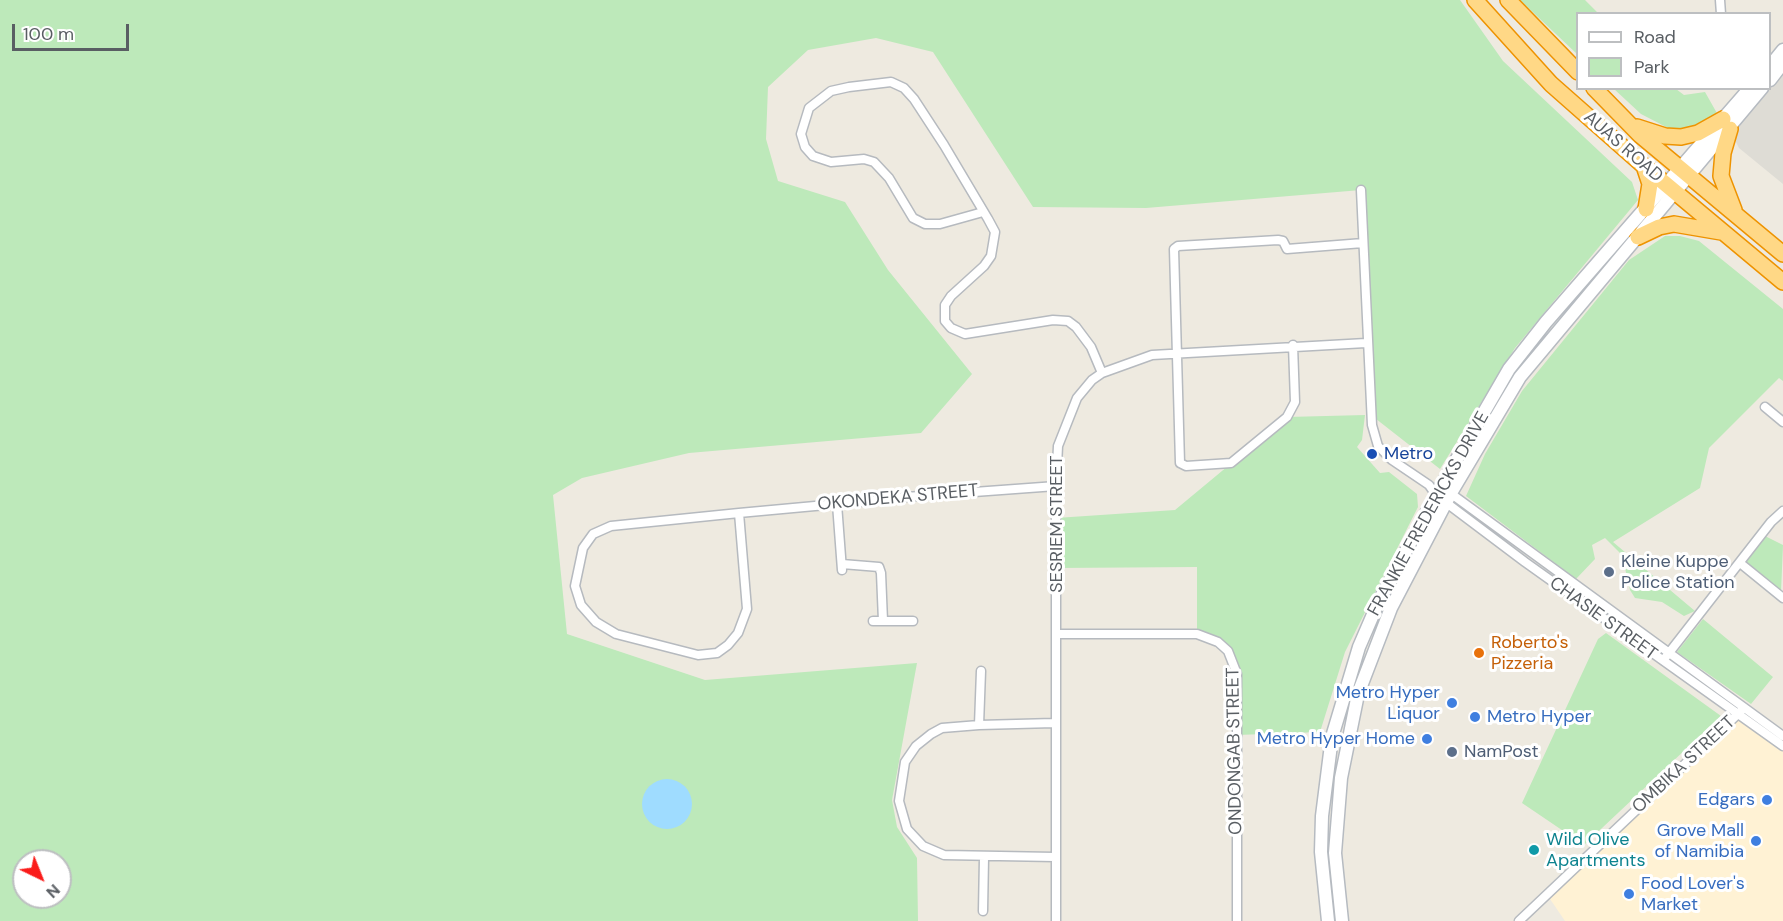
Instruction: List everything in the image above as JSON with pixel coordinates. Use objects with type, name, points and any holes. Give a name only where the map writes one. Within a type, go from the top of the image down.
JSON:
[{"type":"highway","name":"AUAS ROAD","points":[[1475,0],[1551,84],[1644,166],[1783,282]]},
{"type":"highway","points":[[1508,0],[1576,70]]},
{"type":"highway","name":"AUAS ROAD","points":[[1596,90],[1631,125],[1783,254]]},
{"type":"highway","points":[[1631,125],[1658,135],[1681,137],[1726,124],[1721,176],[1736,214]]},
{"type":"highway","points":[[1644,166],[1650,184],[1646,208]]},
{"type":"highway","points":[[1638,237],[1659,227],[1674,224],[1724,232]]},
{"type":"main road","points":[[1771,65],[1783,50]]},
{"type":"main road","points":[[1771,79],[1783,63]]},
{"type":"main road","points":[[1726,124],[1749,90]]},
{"type":"main road","points":[[1726,124],[1760,90]]},
{"type":"main road","name":"FRANKIE FREDERICKS DRIVE","points":[[1342,921],[1335,844],[1341,778],[1349,731],[1372,654],[1441,492],[1520,377],[1638,237],[1671,189],[1726,124]]},
{"type":"main road","name":"FRANKIE FREDERICKS DRIVE","points":[[1328,921],[1321,852],[1322,816],[1332,737],[1359,647],[1378,603],[1509,369],[1546,322],[1646,208],[1671,189]]},
{"type":"street","points":[[983,212],[940,224],[926,224],[914,218],[889,178],[874,162],[864,159],[831,162],[813,156],[805,147],[801,134],[809,108],[831,91],[849,87],[891,82],[904,88],[914,99],[983,212],[995,232],[995,246],[984,266],[951,296],[945,305],[945,321],[951,328],[965,334],[1053,320],[1068,321],[1076,327],[1091,347],[1102,373]]},
{"type":"street","name":"CHASIE STREET","points":[[1361,190],[1366,343],[1372,424],[1378,446],[1392,460],[1441,492],[1666,658],[1741,711],[1783,736]]},
{"type":"street","points":[[1293,345],[1293,410],[1236,460],[1220,465],[1185,466],[1180,463],[1172,254],[1178,246],[1278,240],[1282,241],[1287,249],[1363,243]]},
{"type":"street","name":"SESRIEM STREET","points":[[1056,921],[1054,723],[1057,634],[1056,486],[1058,446],[1077,398],[1092,380],[1102,373],[1138,357],[1293,345],[1366,343]]},
{"type":"street","points":[[1765,407],[1783,422]]},
{"type":"street","name":"OKONDEKA STREET","points":[[740,513],[747,609],[738,633],[717,653],[698,655],[616,634],[596,622],[581,605],[575,586],[578,563],[583,548],[593,534],[611,526],[740,513],[837,504],[1056,486]]},
{"type":"street","points":[[837,504],[842,567],[879,567],[878,621],[913,621]]},
{"type":"street","points":[[1666,658],[1783,511]]},
{"type":"street","points":[[1740,563],[1783,598]]},
{"type":"street","name":"ONDONGAB STREET","points":[[1057,634],[1197,634],[1218,642],[1228,651],[1237,674],[1237,921]]},
{"type":"street","points":[[979,725],[981,671]]},
{"type":"street","name":"CHASIE STREET","points":[[1741,711],[1783,746]]},
{"type":"street","name":"OMBIKA STREET","points":[[1520,921],[1741,711]]},
{"type":"street","points":[[1054,723],[942,728],[916,746],[905,762],[899,801],[907,829],[923,846],[944,855],[984,858],[1055,857]]},
{"type":"street","points":[[983,911],[984,858]]},
{"type":"shaded area","points":[[1783,63],[1783,184],[1739,148],[1730,130],[1762,90],[1771,90],[1771,79]]},
{"type":"shaded area","points":[[1738,714],[1783,746],[1783,921],[1565,921],[1548,896]]},
{"type":"green space","points":[[0,0],[1460,0],[1503,61],[1632,182],[1638,200],[1515,348],[1440,469],[1371,415],[1361,190],[1146,208],[1033,207],[933,52],[876,38],[808,50],[768,87],[766,139],[778,181],[845,202],[888,270],[972,374],[921,433],[689,453],[582,478],[553,495],[567,634],[705,680],[917,663],[892,800],[897,827],[917,858],[918,921],[0,921]]},
{"type":"green space","points":[[1520,0],[1585,0],[1597,12],[1576,12],[1576,53]]},
{"type":"green space","points":[[1615,90],[1677,90],[1684,95],[1705,92],[1718,115],[1690,128],[1670,129],[1641,114]]},
{"type":"green space","points":[[1665,236],[1680,236],[1699,241],[1783,309],[1783,381],[1779,378],[1709,448],[1700,488],[1613,542],[1695,611],[1684,616],[1662,602],[1635,598],[1630,590],[1622,555],[1605,538],[1592,545],[1595,559],[1576,579],[1466,496],[1485,454],[1522,391],[1629,260]]},
{"type":"green space","points":[[1365,415],[1362,440],[1357,447],[1380,473],[1389,472],[1417,494],[1418,507],[1345,652],[1320,732],[1237,735],[1237,674],[1228,651],[1197,634],[1197,567],[1056,568],[1056,518],[1175,510],[1287,417]]},
{"type":"green space","points":[[1765,536],[1783,545],[1781,592],[1746,562]]},
{"type":"green space","points":[[1703,619],[1773,677],[1751,704],[1677,652]]},
{"type":"green space","points":[[1606,633],[1721,716],[1584,845],[1522,803],[1598,639]]},
{"type":"water","points":[[667,779],[681,783],[688,790],[692,804],[688,818],[681,825],[667,829],[653,825],[646,818],[642,804],[646,790],[653,783]]},
{"type":"place","name":"Metro","points":[[1372,454]]},
{"type":"place","name":"Kleine Kuppe Police Station","points":[[1609,572]]},
{"type":"place","name":"Roberto's Pizzeria","points":[[1479,653]]},
{"type":"place","name":"Metro Hyper Liquor","points":[[1452,703]]},
{"type":"place","name":"Metro Hyper","points":[[1475,717]]},
{"type":"place","name":"Metro Hyper Home","points":[[1427,739]]},
{"type":"place","name":"NamPost","points":[[1452,752]]},
{"type":"place","name":"Edgars","points":[[1767,800]]},
{"type":"place","name":"Grove Mall of Namibia","points":[[1756,841]]},
{"type":"place","name":"Wild Olive Apartments","points":[[1534,850]]},
{"type":"place","name":"Food Lover's Market","points":[[1629,894]]}]
